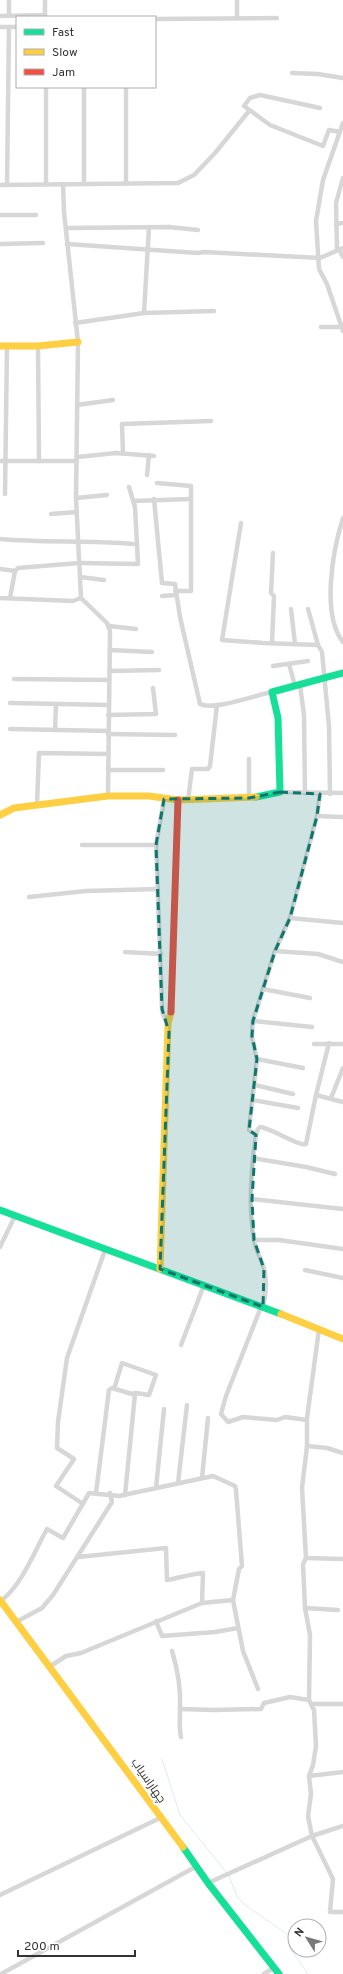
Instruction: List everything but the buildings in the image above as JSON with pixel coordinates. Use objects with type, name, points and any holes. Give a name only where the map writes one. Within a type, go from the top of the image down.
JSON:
[{"type":"main road","points":[[3,346],[38,346],[78,342]]},
{"type":"main road","points":[[0,815],[14,808],[108,796],[149,796],[164,799],[188,800],[249,798],[280,792],[278,718],[272,692],[343,673]]},
{"type":"main road","points":[[160,1269],[168,1024],[171,1015],[178,800]]},
{"type":"main road","points":[[0,1210],[105,1250],[204,1285],[343,1339]]},
{"type":"main road","name":"چهاراسیاب","points":[[0,1600],[197,1866],[208,1883],[280,1974]]},
{"type":"street","points":[[9,0],[9,16]]},
{"type":"street","points":[[0,16],[45,16],[45,0]]},
{"type":"street","points":[[237,18],[238,0]]},
{"type":"street","points":[[156,19],[277,18]]},
{"type":"street","points":[[0,27],[16,27]]},
{"type":"street","points":[[7,184],[9,27]]},
{"type":"street","points":[[292,73],[318,74],[343,78]]},
{"type":"street","points":[[46,88],[46,184]]},
{"type":"street","points":[[84,88],[84,183]]},
{"type":"street","points":[[126,88],[126,183]]},
{"type":"street","points":[[320,108],[260,95],[254,96],[246,102],[244,106],[249,111],[277,129],[292,133],[305,140],[324,146],[329,130],[340,132]]},
{"type":"street","points":[[0,184],[178,183],[194,176],[216,153],[249,111]]},
{"type":"street","points":[[321,327],[342,329],[327,284],[319,269],[320,258],[316,221],[319,198],[343,123]]},
{"type":"street","points":[[343,178],[341,191],[336,203],[336,224],[340,249],[343,257]]},
{"type":"street","points":[[63,184],[67,244],[78,342],[76,498],[81,598],[109,626],[136,630]]},
{"type":"street","points":[[0,215],[36,215]]},
{"type":"street","points":[[336,224],[343,223]]},
{"type":"street","points":[[144,313],[149,227]]},
{"type":"street","points":[[66,228],[169,227],[198,230]]},
{"type":"street","points":[[0,244],[43,243]]},
{"type":"street","points":[[67,244],[320,258],[340,249]]},
{"type":"street","points":[[75,323],[144,313],[214,311]]},
{"type":"street","points":[[3,346],[2,462],[5,494]]},
{"type":"street","points":[[38,346],[39,461]]},
{"type":"street","points":[[77,405],[113,400]]},
{"type":"street","points":[[123,454],[122,424],[211,421]]},
{"type":"street","points":[[2,462],[77,459],[123,454],[154,456]]},
{"type":"street","points":[[147,475],[149,455]]},
{"type":"street","points":[[157,484],[190,485],[191,591],[162,596]]},
{"type":"street","points":[[10,598],[15,572],[18,568],[79,563],[138,564],[133,501],[129,487]]},
{"type":"street","points":[[76,498],[107,495]]},
{"type":"street","points":[[133,501],[154,499],[190,499]]},
{"type":"street","points":[[154,499],[162,583],[174,583],[200,704],[204,706],[217,705],[272,692]]},
{"type":"street","points":[[51,514],[77,512]]},
{"type":"street","points":[[343,518],[336,541],[332,563],[332,614],[343,642]]},
{"type":"street","points":[[241,523],[222,640],[318,645]]},
{"type":"street","points":[[0,539],[32,542],[104,541],[133,544]]},
{"type":"street","points":[[272,643],[274,616],[274,596],[271,593],[273,553]]},
{"type":"street","points":[[0,569],[15,572]]},
{"type":"street","points":[[80,577],[104,580]]},
{"type":"street","points":[[0,598],[73,601],[81,598]]},
{"type":"street","points":[[308,608],[318,645],[322,652],[323,678],[329,726],[330,794]]},
{"type":"street","points":[[291,609],[295,644]]},
{"type":"street","points":[[108,796],[108,715],[110,670],[109,626]]},
{"type":"street","points":[[110,650],[152,652]]},
{"type":"street","points":[[273,666],[308,661]]},
{"type":"street","points":[[289,664],[298,685],[304,715],[305,793]]},
{"type":"street","points":[[110,670],[159,670]]},
{"type":"street","points":[[14,679],[109,680]]},
{"type":"street","points":[[108,715],[156,714],[153,688]]},
{"type":"street","points":[[10,703],[109,705]]},
{"type":"street","points":[[55,730],[56,705]]},
{"type":"street","points":[[188,800],[192,768],[208,769],[210,766],[217,705]]},
{"type":"street","points":[[10,730],[55,730],[175,735]]},
{"type":"street","points":[[37,804],[39,753],[108,754]]},
{"type":"street","points":[[249,759],[249,798]]},
{"type":"street","points":[[108,770],[164,770]]},
{"type":"street","points":[[280,792],[320,794],[343,793]]},
{"type":"street","points":[[256,1135],[249,1130],[257,1058],[252,1036],[253,1021],[275,951],[290,918],[317,816],[320,794]]},
{"type":"street","points":[[164,799],[156,844],[163,1015],[168,1024]]},
{"type":"street","points":[[317,816],[343,817]]},
{"type":"street","points":[[82,845],[156,844]]},
{"type":"street","points":[[29,897],[86,891],[158,889]]},
{"type":"street","points":[[290,918],[343,923]]},
{"type":"street","points":[[275,951],[318,954],[343,962]]},
{"type":"street","points":[[125,952],[161,954]]},
{"type":"street","points":[[263,989],[310,998]]},
{"type":"street","points":[[253,1021],[312,1027]]},
{"type":"street","points":[[308,1420],[284,1417],[277,1420],[243,1417],[228,1422],[221,1414],[226,1396],[262,1307],[266,1286],[264,1269],[254,1240],[252,1199],[253,1158],[256,1135],[260,1127],[265,1127],[304,1146],[306,1144],[329,1043]]},
{"type":"street","points":[[314,1044],[343,1044]]},
{"type":"street","points":[[257,1058],[303,1068]]},
{"type":"street","points":[[330,1098],[343,1068]]},
{"type":"street","points":[[255,1085],[293,1094]]},
{"type":"street","points":[[316,1095],[343,1102]]},
{"type":"street","points":[[253,1100],[298,1108]]},
{"type":"street","points":[[253,1158],[306,1166],[335,1174]]},
{"type":"street","points":[[252,1199],[343,1209]]},
{"type":"street","points":[[0,1247],[15,1216]]},
{"type":"street","points":[[254,1240],[279,1240],[343,1249]]},
{"type":"street","points":[[83,1504],[56,1486],[74,1459],[57,1448],[58,1422],[67,1358],[105,1250]]},
{"type":"street","points":[[305,1270],[343,1278]]},
{"type":"street","points":[[181,1345],[204,1285]]},
{"type":"street","points":[[319,1329],[308,1420],[307,1446],[302,1488],[306,1558],[303,1564],[305,1608],[310,1635],[310,1702],[314,1710],[316,1746],[309,1776],[311,1794],[308,1816],[312,1836],[333,1879],[330,1912],[343,1912]]},
{"type":"street","points":[[96,1493],[109,1390],[114,1388],[135,1394],[136,1392],[149,1395],[156,1375],[122,1363],[114,1388]]},
{"type":"street","points":[[125,1495],[135,1394]]},
{"type":"street","points":[[178,1483],[187,1405]]},
{"type":"street","points":[[156,1488],[164,1409]]},
{"type":"street","points":[[202,1478],[208,1418]]},
{"type":"street","points":[[307,1446],[327,1448],[343,1453]]},
{"type":"street","points":[[0,1600],[8,1596],[22,1577],[47,1529],[63,1538],[89,1493],[125,1495],[213,1476],[235,1486],[236,1490],[242,1566],[239,1569],[233,1600],[243,1651],[258,1689]]},
{"type":"street","points":[[16,1622],[42,1608],[53,1595],[112,1502],[110,1494]]},
{"type":"street","points":[[78,1556],[166,1548],[167,1580],[182,1577],[187,1574],[203,1573],[202,1603]]},
{"type":"street","points":[[306,1558],[343,1559]]},
{"type":"street","points":[[49,1667],[66,1656],[81,1652],[202,1603],[233,1600]]},
{"type":"street","points":[[305,1608],[338,1610]]},
{"type":"street","points":[[156,1621],[162,1636],[215,1632],[238,1628]]},
{"type":"street","points":[[172,1651],[177,1669],[180,1709],[179,1728],[181,1737]]},
{"type":"street","points":[[180,1709],[261,1709],[264,1703],[290,1697],[310,1702],[343,1704]]},
{"type":"street","points":[[309,1776],[343,1772]]},
{"type":"street","points":[[0,1895],[160,1818]]},
{"type":"street","points":[[208,1883],[312,1836],[343,1826]]},
{"type":"street","points":[[4,1973],[197,1866]]},
{"type":"street","points":[[264,1974],[275,1967]]},
{"type":"highlighted area","points":[[280,792],[320,794],[317,816],[290,918],[275,951],[253,1021],[252,1036],[257,1059],[249,1130],[256,1135],[252,1199],[254,1240],[264,1269],[263,1307],[160,1269],[169,1032],[162,1009],[156,845],[164,799],[249,798]]},
{"type":"waterway","points":[[162,1759],[180,1815],[227,1873]]},
{"type":"waterway","points":[[229,1876],[237,1896],[244,1904],[288,1935],[290,1939],[290,1948],[308,1974]]},
{"type":"traffic: fast","points":[[256,797],[280,792],[278,718],[272,692],[343,673]]},
{"type":"traffic: fast","points":[[0,1210],[281,1314]]},
{"type":"traffic: fast","points":[[183,1847],[208,1883],[279,1974]]},
{"type":"traffic: slow","points":[[0,346],[38,346],[78,342]]},
{"type":"traffic: slow","points":[[0,815],[14,808],[108,796],[149,796],[178,800],[256,797]]},
{"type":"traffic: slow","points":[[160,1269],[168,1024],[171,1012]]},
{"type":"traffic: slow","points":[[281,1314],[343,1339]]},
{"type":"traffic: slow","points":[[0,1600],[183,1847]]},
{"type":"traffic: jam","points":[[171,1012],[178,800]]}]
